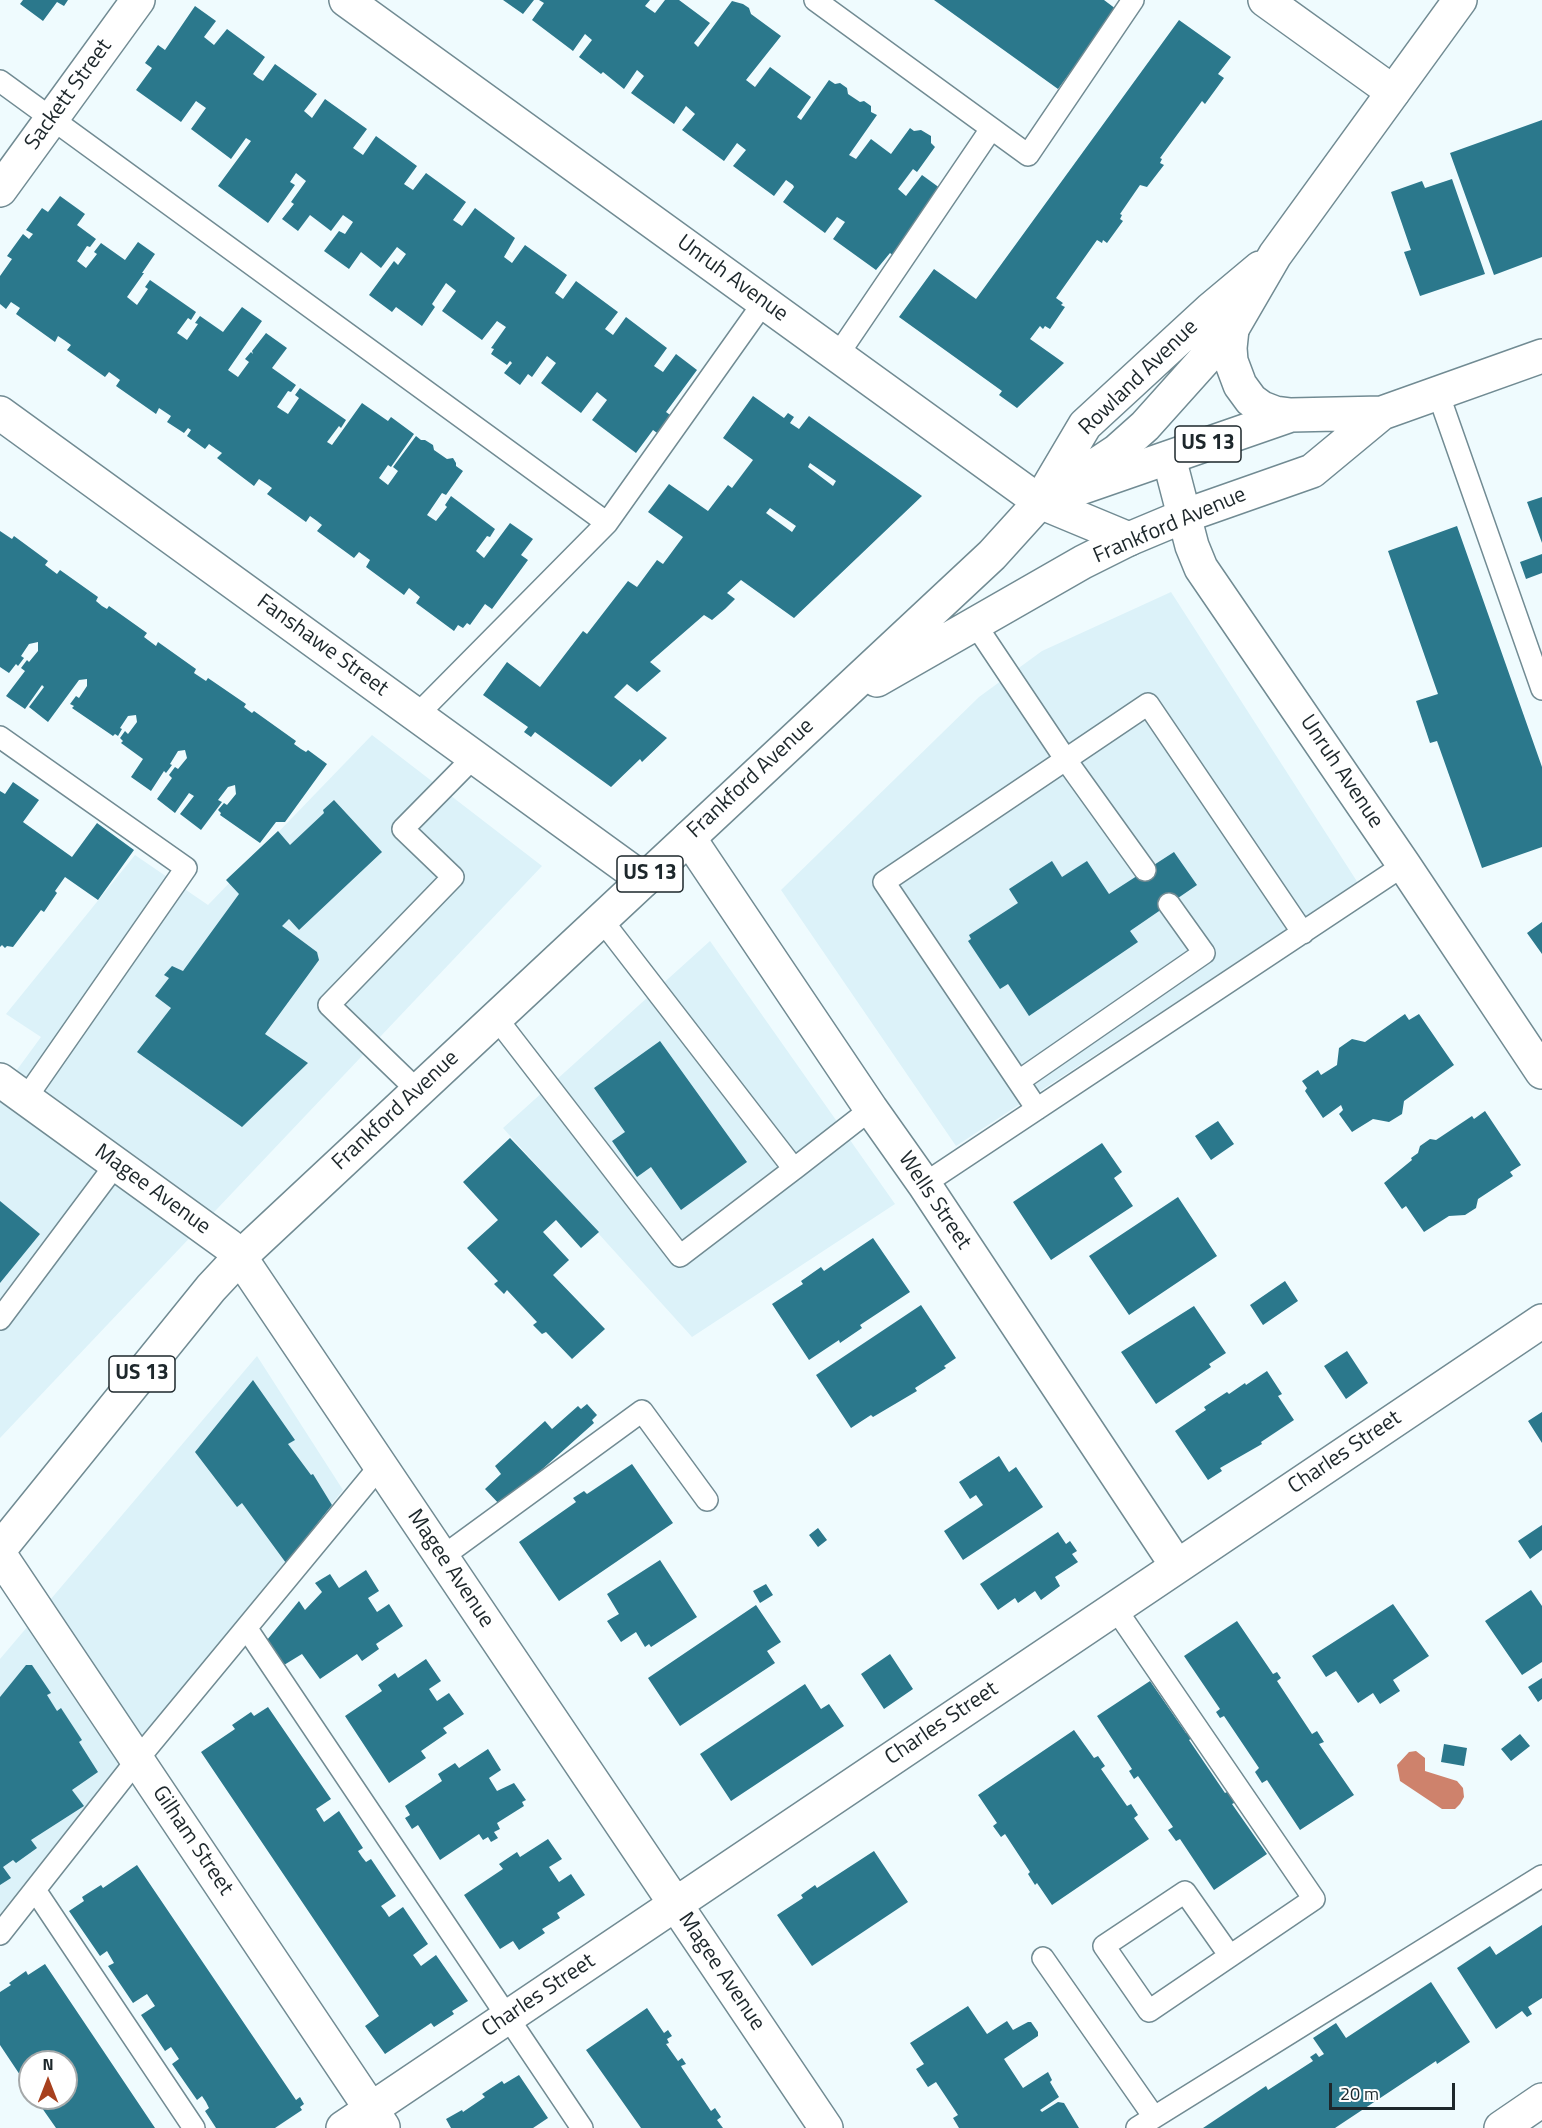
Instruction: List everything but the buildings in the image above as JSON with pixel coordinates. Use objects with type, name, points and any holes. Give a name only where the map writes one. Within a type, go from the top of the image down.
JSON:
[{"type":"street","name":"Sackett Street","points":[[0,190],[138,0]]},
{"type":"street","name":"Unruh Avenue","points":[[346,0],[1040,502],[1129,539]]},
{"type":"street","points":[[1265,0],[1393,92]]},
{"type":"street","name":"Rowland Avenue","points":[[1040,502],[1117,451],[1145,426],[1232,329],[1275,255],[1460,0]]},
{"type":"street","name":"Rowland Avenue","points":[[1040,502],[1085,425],[1211,309],[1275,255]]},
{"type":"street","points":[[1232,329],[1231,361],[1240,385],[1251,400],[1262,408],[1275,413],[1291,415]]},
{"type":"street","name":"Frankford Avenue","points":[[0,1549],[211,1288],[240,1257],[992,555],[1040,502],[1291,415],[1382,413],[1542,356]]},
{"type":"street","name":"Fanshawe Street","points":[[0,413],[644,880]]},
{"type":"street","name":"Frankford Avenue","points":[[828,707],[1083,562],[1129,539],[1184,516],[1312,471],[1382,413]]},
{"type":"street","name":"Unruh Avenue","points":[[1169,458],[1192,546],[1201,568],[1542,1072]]},
{"type":"street","name":"Wells Street","points":[[689,838],[924,1184],[1177,1566]]},
{"type":"street","name":"Magee Avenue","points":[[13,1089],[228,1245],[240,1257],[826,2128]]},
{"type":"street","name":"Charles Street","points":[[343,2128],[377,2119],[507,2018],[1542,1321]]},
{"type":"street","name":"Gilham Street","points":[[0,1555],[377,2119]]},
{"type":"street","points":[[1501,2128],[1542,2100]]},
{"type":"lane","points":[[815,0],[1028,155],[1133,0]]},
{"type":"lane","points":[[0,81],[607,523]]},
{"type":"lane","points":[[837,356],[991,129]]},
{"type":"lane","points":[[417,716],[607,523],[764,302]]},
{"type":"lane","points":[[1438,393],[1542,689]]},
{"type":"lane","points":[[975,624],[1066,760],[1145,870]]},
{"type":"lane","points":[[1037,1109],[884,882],[1148,704],[1303,933]]},
{"type":"lane","points":[[0,737],[186,868],[13,1089]]},
{"type":"lane","points":[[418,1091],[328,1005],[453,878],[403,829],[474,757]]},
{"type":"lane","points":[[924,1184],[1404,865]]},
{"type":"lane","points":[[1018,1081],[1204,953],[1169,904]]},
{"type":"lane","points":[[601,919],[794,1169]]},
{"type":"lane","points":[[497,1019],[680,1256],[871,1109]]},
{"type":"lane","points":[[0,1319],[116,1164]]},
{"type":"lane","points":[[442,1557],[642,1411],[707,1500]]},
{"type":"lane","points":[[0,1934],[137,1760],[380,1466]]},
{"type":"lane","points":[[1115,1608],[1314,1899],[1149,2011],[1104,1946],[1185,1892],[1230,1956]]},
{"type":"lane","points":[[247,1629],[582,2128]]},
{"type":"lane","points":[[1043,1958],[1145,2123],[1542,1876]]},
{"type":"lane","points":[[35,1890],[194,2128]]},
{"type":"shaded area","points":[[1171,592],[1358,883],[956,1146],[781,890],[979,697],[1042,651]]},
{"type":"shaded area","points":[[372,735],[542,866],[0,1438],[0,1093],[41,1037],[6,1014],[135,855],[208,905]]},
{"type":"shaded area","points":[[710,941],[895,1204],[692,1337],[503,1128]]},
{"type":"shaded area","points":[[257,1356],[343,1490],[0,1914],[0,1659]]},
{"type":"shaded area","points":[[1416,1751],[1425,1758],[1425,1771],[1457,1781],[1463,1788],[1464,1797],[1455,1809],[1442,1809],[1400,1781],[1397,1765],[1409,1752]]}]
